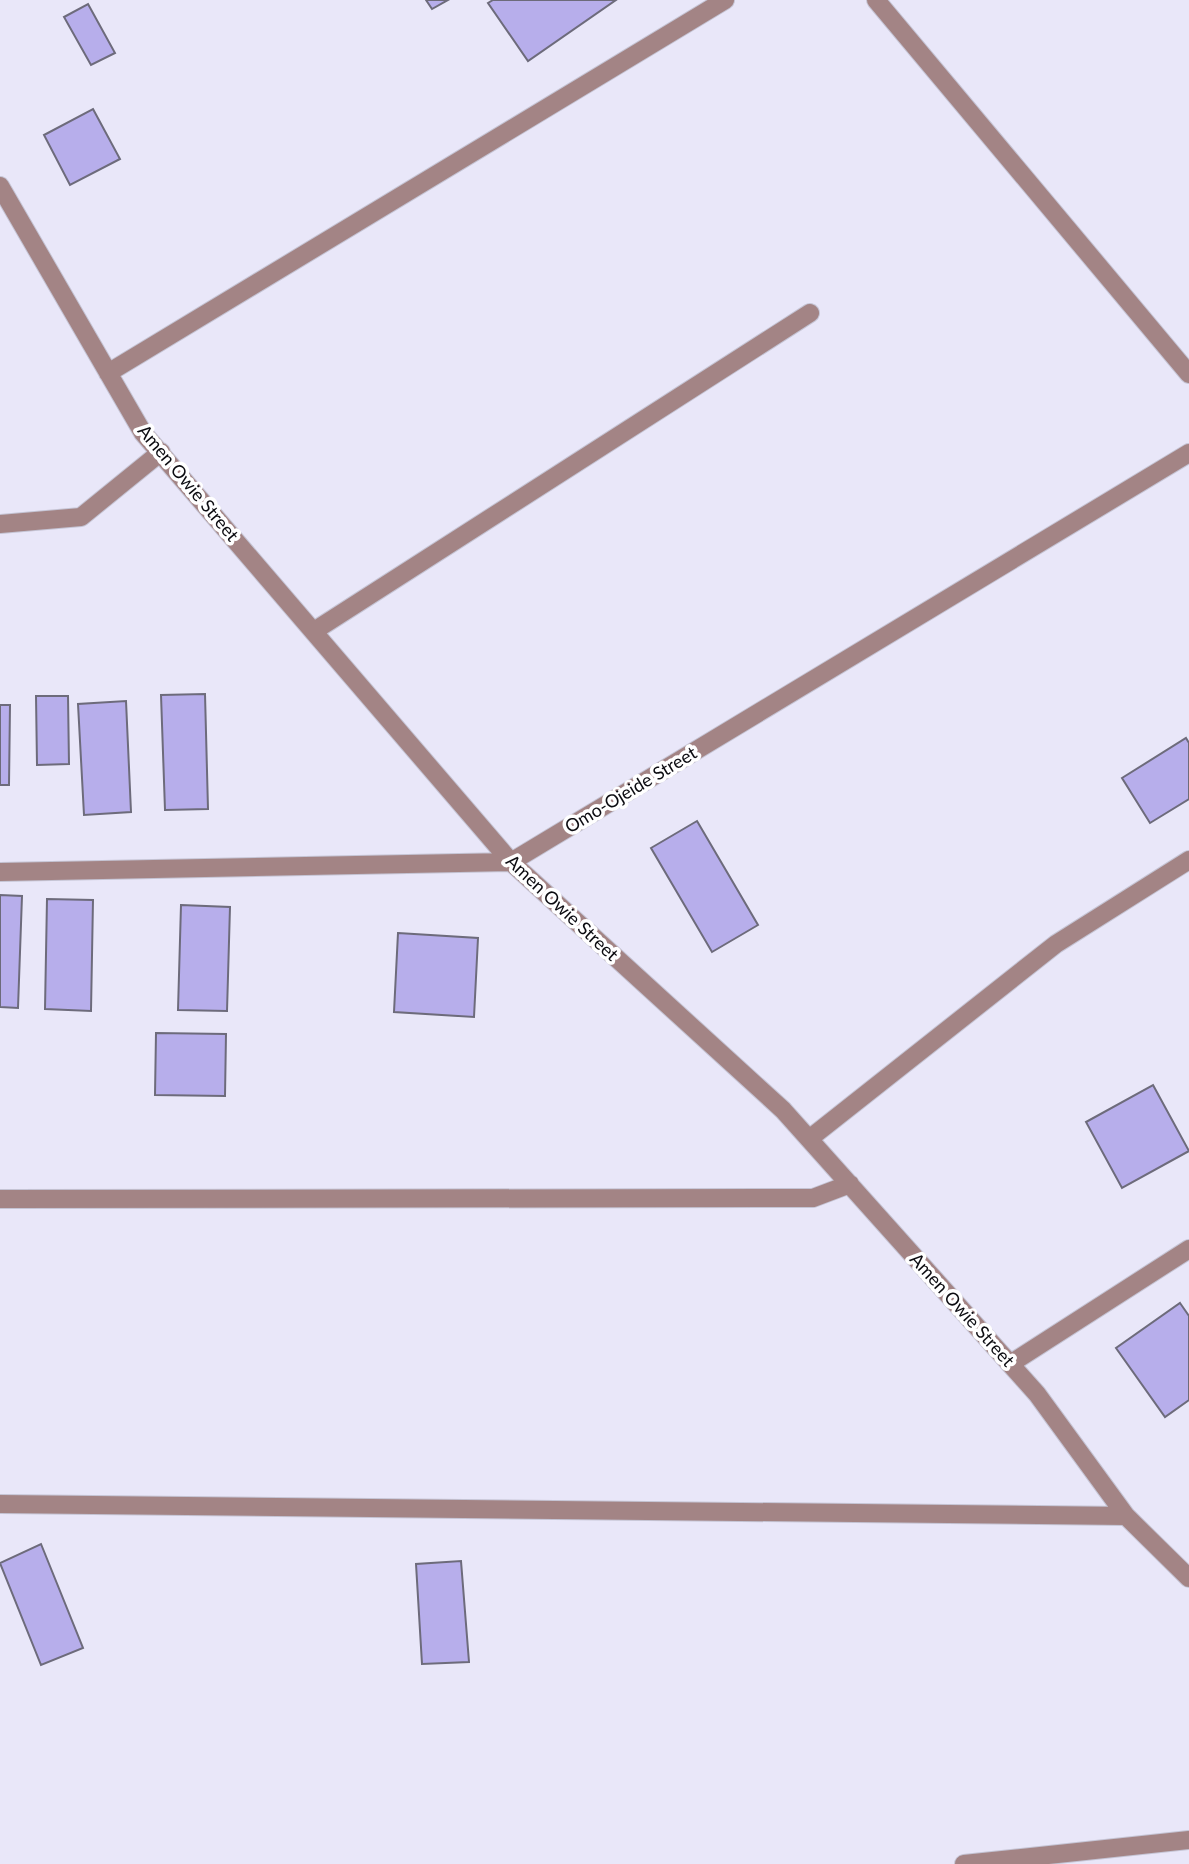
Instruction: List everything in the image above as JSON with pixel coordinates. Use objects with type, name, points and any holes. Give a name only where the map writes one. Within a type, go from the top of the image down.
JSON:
[{"type":"street","points":[[108,373],[725,0]]},
{"type":"street","points":[[876,0],[1189,374]]},
{"type":"street","name":"Amen Owie Street","points":[[0,186],[143,433],[511,863],[783,1110],[1037,1394],[1126,1516],[1189,1578]]},
{"type":"street","points":[[314,631],[810,313]]},
{"type":"street","points":[[0,524],[81,517],[161,452]]},
{"type":"street","name":"Omo-Ojeide Street","points":[[511,863],[1189,453]]},
{"type":"street","points":[[809,1139],[1056,944],[1189,860]]},
{"type":"street","points":[[0,872],[511,863]]},
{"type":"street","points":[[0,1199],[813,1198],[849,1184]]},
{"type":"street","points":[[1010,1364],[1189,1249]]},
{"type":"street","points":[[0,1504],[1126,1516]]},
{"type":"street","points":[[964,1864],[1189,1840]]},
{"type":"building","points":[[426,0],[448,0],[432,9]]},
{"type":"building","points":[[493,0],[616,0],[528,61],[488,3]]},
{"type":"building","points":[[88,4],[115,53],[91,65],[64,17]]},
{"type":"building","points":[[93,109],[120,159],[70,185],[44,135]]},
{"type":"building","points":[[205,694],[208,809],[165,810],[161,695]]},
{"type":"building","points":[[36,696],[68,696],[69,764],[37,765]]},
{"type":"building","points":[[126,701],[131,812],[84,815],[78,704]]},
{"type":"building","points":[[0,705],[10,705],[9,785],[0,785]]},
{"type":"building","points":[[1186,738],[1189,743],[1189,799],[1150,823],[1122,778]]},
{"type":"building","points":[[697,821],[758,925],[712,952],[651,848]]},
{"type":"building","points":[[0,895],[22,896],[18,1008],[0,1007]]},
{"type":"building","points":[[47,899],[93,900],[91,1011],[45,1009]]},
{"type":"building","points":[[181,905],[230,907],[227,1011],[178,1010]]},
{"type":"building","points":[[398,933],[478,938],[474,1017],[394,1012]]},
{"type":"building","points":[[156,1033],[226,1034],[225,1096],[155,1095]]},
{"type":"building","points":[[1153,1085],[1189,1151],[1122,1188],[1086,1122]]},
{"type":"building","points":[[1180,1303],[1189,1316],[1189,1400],[1165,1417],[1116,1348]]},
{"type":"building","points":[[41,1544],[83,1648],[41,1665],[0,1563]]},
{"type":"building","points":[[461,1561],[469,1662],[422,1664],[416,1564]]}]
